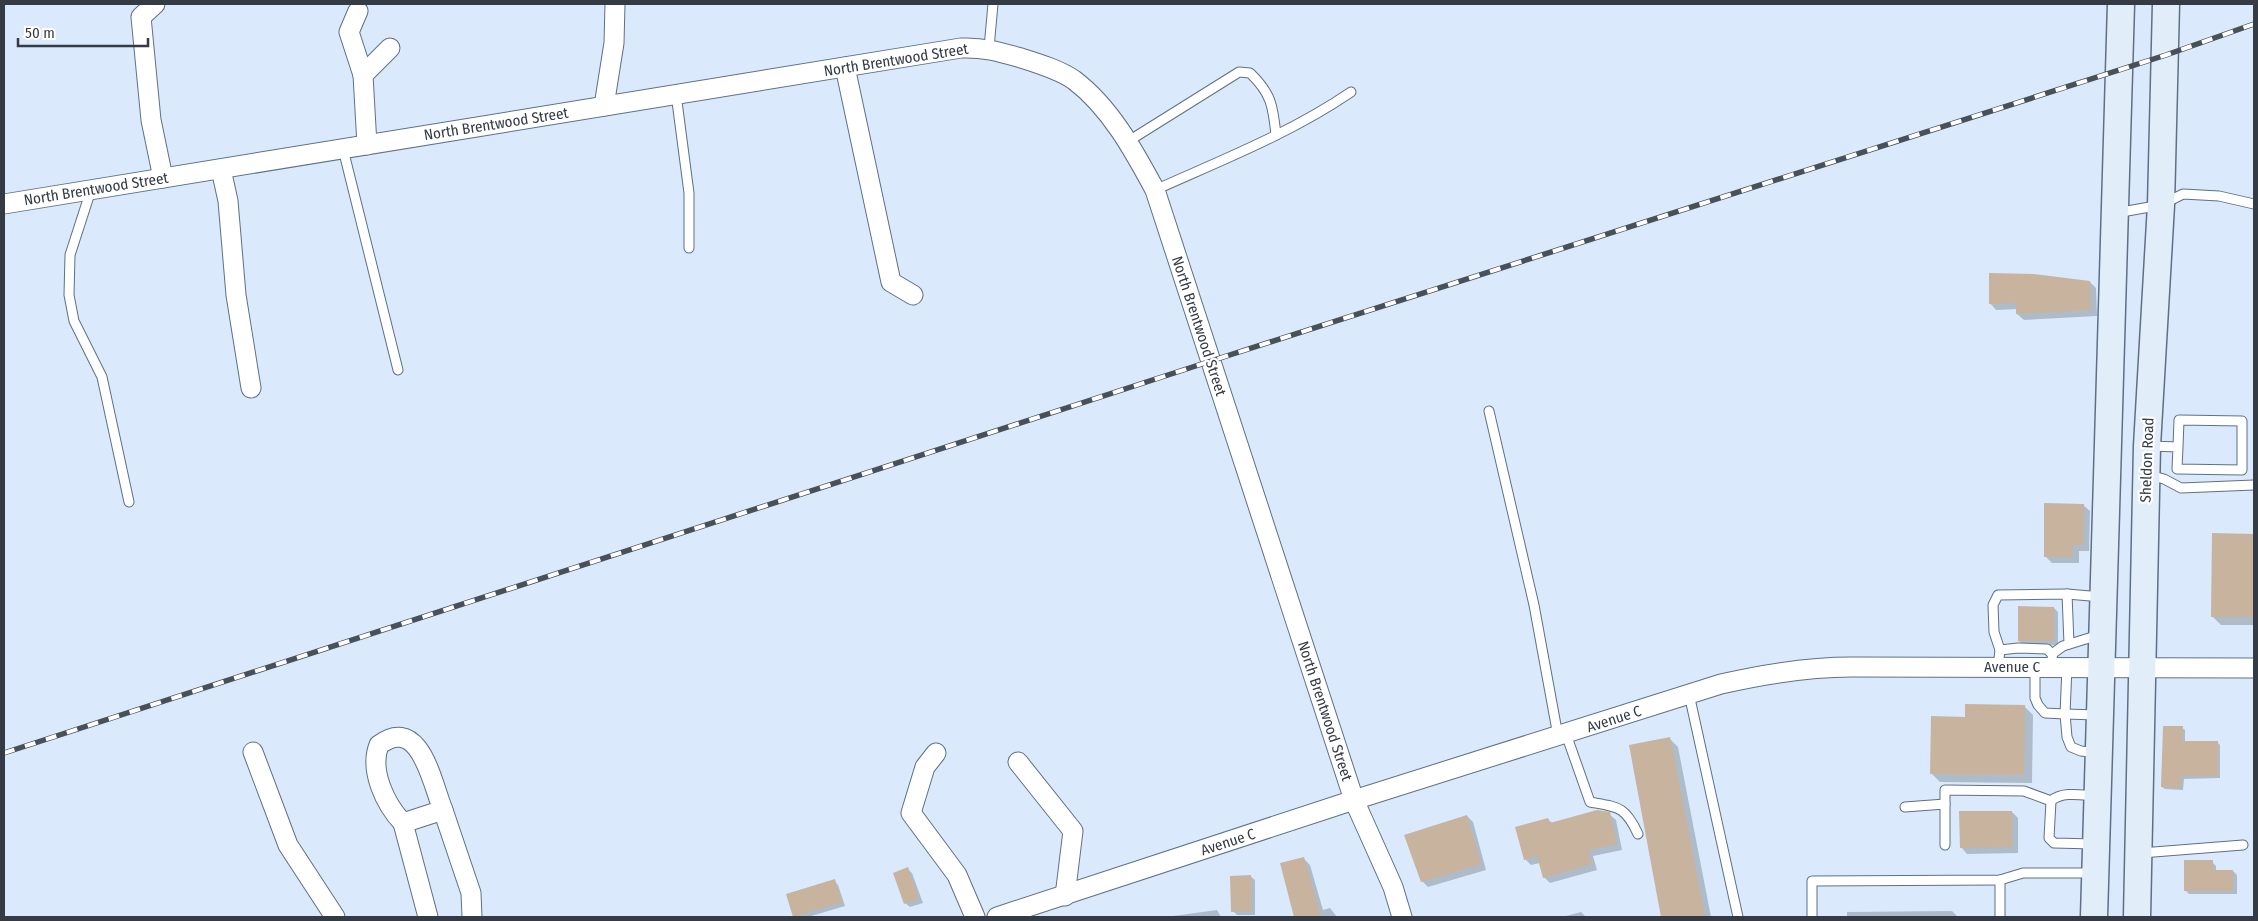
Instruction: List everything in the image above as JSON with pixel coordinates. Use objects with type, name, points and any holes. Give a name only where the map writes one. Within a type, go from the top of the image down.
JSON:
[{"type":"main road","points":[[2094,917],[2094,873],[2103,668],[2121,4]]},
{"type":"main road","name":"Sheldon Road","points":[[2137,917],[2146,474],[2161,205],[2166,4]]},
{"type":"main road","points":[[2108,446],[2147,446]]},
{"type":"street","points":[[155,4],[141,17],[151,120],[163,178]]},
{"type":"street","points":[[604,106],[614,43],[615,4]]},
{"type":"street","points":[[358,11],[349,32],[363,75],[367,145]]},
{"type":"street","points":[[363,75],[390,48]]},
{"type":"street","name":"North Brentwood Street","points":[[4,204],[961,48],[989,48],[1030,61],[1073,80],[1108,114],[1155,190],[1354,800],[1393,887],[1402,917]]},
{"type":"street","points":[[845,67],[891,282],[914,295]]},
{"type":"street","points":[[221,169],[228,200],[236,295],[251,388]]},
{"type":"street","name":"Avenue C","points":[[997,917],[1026,913],[1064,896],[1354,800],[1689,694],[1755,676],[1815,667],[1999,659],[2103,668],[2254,668]]},
{"type":"street","points":[[428,917],[403,823],[396,815],[380,784],[375,766],[379,745],[386,740],[402,736],[414,743],[422,752],[470,893],[472,917]]},
{"type":"street","points":[[254,752],[288,845],[335,917]]},
{"type":"street","points":[[936,753],[925,767],[911,812],[957,875],[975,917]]},
{"type":"street","points":[[1018,762],[1073,831],[1064,896]]},
{"type":"street","points":[[403,823],[443,810]]},
{"type":"lane","points":[[989,48],[993,4]]},
{"type":"lane","points":[[1127,142],[1239,72],[1250,73],[1267,92],[1272,103],[1276,135]]},
{"type":"lane","points":[[1155,190],[1322,112],[1351,92]]},
{"type":"lane","points":[[676,94],[689,193],[689,248]]},
{"type":"lane","points":[[343,149],[398,370]]},
{"type":"lane","points":[[91,190],[70,255],[69,295],[74,321],[102,377],[129,502]]},
{"type":"lane","points":[[2114,214],[2161,205],[2183,194],[2219,196],[2254,204]]},
{"type":"lane","points":[[1489,411],[1562,735],[1590,802],[1620,808],[1632,822],[1638,834]]},
{"type":"lane","points":[[2179,420],[2242,422],[2242,470],[2177,469],[2178,447],[2179,420]]},
{"type":"lane","points":[[2147,446],[2178,447]]},
{"type":"lane","points":[[2146,474],[2164,479],[2180,488],[2254,485]]},
{"type":"lane","points":[[1999,659],[1994,632],[1993,605],[1998,595],[2067,594],[2104,598]]},
{"type":"lane","points":[[2067,594],[2069,644]]},
{"type":"lane","points":[[2100,715],[2045,713],[2038,705],[2052,664],[2069,644],[2104,634]]},
{"type":"lane","points":[[2052,664],[2065,714],[2066,737],[2071,747],[2081,751],[2099,753]]},
{"type":"lane","points":[[1689,694],[1738,917]]},
{"type":"lane","points":[[1945,845],[1945,790],[2024,791],[2051,802]]},
{"type":"lane","points":[[2051,802],[2060,796],[2097,796]]},
{"type":"lane","points":[[2051,802],[2050,841],[2096,844]]},
{"type":"lane","points":[[1905,807],[1945,804]]},
{"type":"lane","points":[[2138,853],[2243,845]]},
{"type":"lane","points":[[1812,917],[1812,881],[2000,880],[2023,873],[2094,873]]},
{"type":"lane","points":[[2000,880],[2000,917]]},
{"type":"building","points":[[1989,273],[2034,274],[2090,281],[2091,310],[2016,314],[2016,303],[1989,304]]},
{"type":"building","points":[[2044,503],[2084,504],[2083,545],[2073,545],[2073,557],[2044,557]]},
{"type":"building","points":[[2212,533],[2254,534],[2254,617],[2211,617]]},
{"type":"building","points":[[2018,606],[2054,607],[2054,641],[2018,641]]},
{"type":"building","points":[[1965,704],[2025,705],[2024,775],[1930,774],[1931,716],[1965,717]]},
{"type":"building","points":[[2163,726],[2183,726],[2182,741],[2218,741],[2218,776],[2181,776],[2181,788],[2161,787]]},
{"type":"building","points":[[1670,737],[1705,917],[1661,917],[1629,745]]},
{"type":"building","points":[[1597,810],[1610,812],[1617,844],[1588,850],[1592,864],[1543,878],[1537,856],[1524,860],[1515,827],[1548,818],[1550,823]]},
{"type":"building","points":[[1959,811],[2012,811],[2012,847],[1960,848]]},
{"type":"building","points":[[1467,815],[1481,864],[1421,882],[1404,835]]},
{"type":"building","points":[[1304,857],[1321,917],[1294,917],[1280,863]]},
{"type":"building","points":[[2184,860],[2213,860],[2213,870],[2233,870],[2233,891],[2184,891]]},
{"type":"building","points":[[908,867],[919,898],[904,904],[893,873]]},
{"type":"building","points":[[1251,875],[1252,911],[1231,912],[1230,876]]},
{"type":"building","points":[[835,879],[842,902],[793,917],[786,894]]},
{"type":"railway","points":[[4,753],[1211,361],[2166,55],[2254,24]]}]
